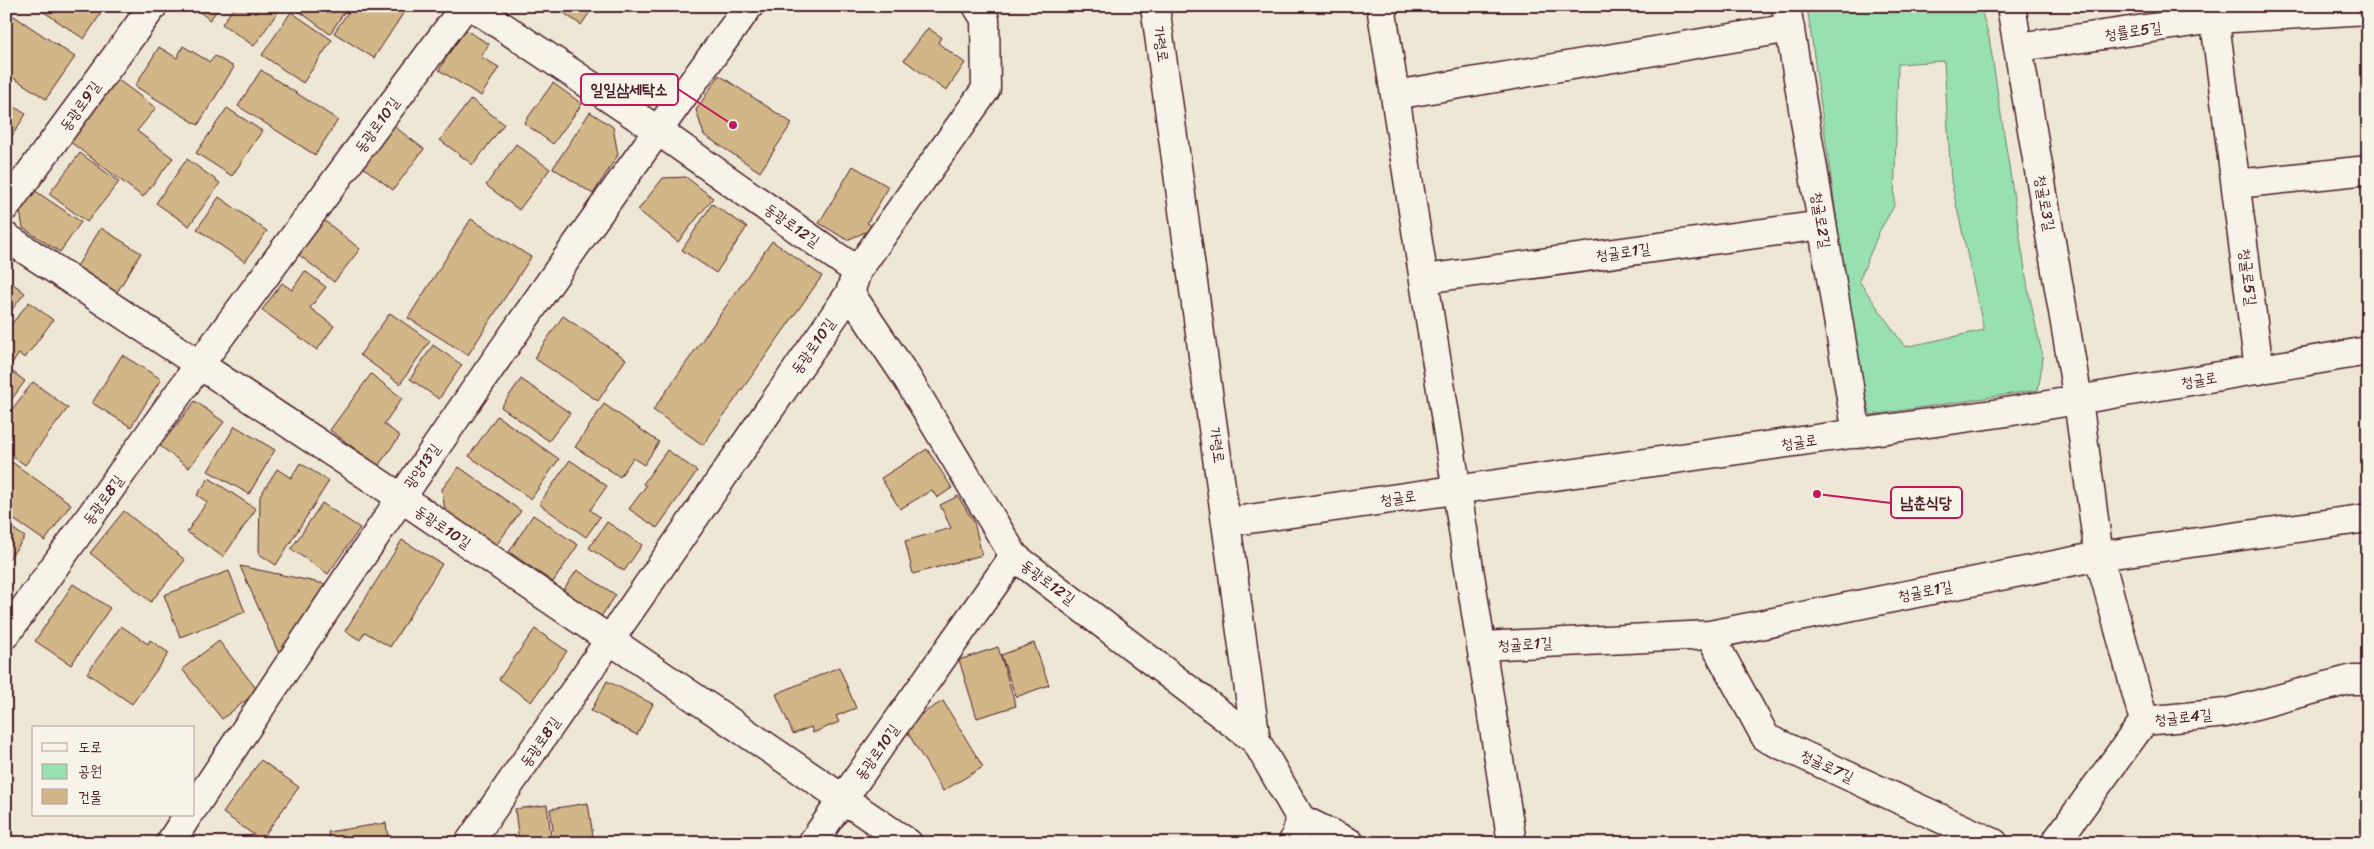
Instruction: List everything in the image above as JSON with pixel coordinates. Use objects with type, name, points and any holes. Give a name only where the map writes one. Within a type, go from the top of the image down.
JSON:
[{"type":"street","name":"동광로9길","points":[[6,206],[153,6]]},
{"type":"street","name":"동광로10길","points":[[199,365],[465,6]]},
{"type":"street","name":"동광로12길","points":[[472,6],[657,130],[853,282],[907,378],[1014,556],[1256,741]]},
{"type":"street","name":"광양13길","points":[[195,805],[400,497],[657,130],[748,6]]},
{"type":"street","points":[[853,282],[986,89],[985,19],[978,6]]},
{"type":"street","name":"가령로","points":[[1155,6],[1228,522],[1256,741],[1297,831],[1350,843]]},
{"type":"street","name":"청귤로1길","points":[[1381,6],[1512,843]]},
{"type":"street","name":"청귤로3길","points":[[2011,6],[2078,400],[2099,556],[2144,721]]},
{"type":"street","name":"청률로5길","points":[[2018,47],[2214,13],[2368,10]]},
{"type":"street","name":"청귤로5길","points":[[2214,13],[2260,370]]},
{"type":"street","points":[[1395,95],[1788,17]]},
{"type":"street","name":"청귤로2길","points":[[1788,17],[1857,434]]},
{"type":"street","points":[[2236,184],[2368,170]]},
{"type":"street","name":"청귤로1길","points":[[1424,279],[1822,225]]},
{"type":"street","name":"동광로10길","points":[[6,237],[400,497],[842,800],[908,843]]},
{"type":"street","name":"동광로10길","points":[[611,641],[853,282]]},
{"type":"street","name":"청귤로","points":[[1228,522],[1857,434],[2078,400],[2368,351]]},
{"type":"street","name":"동광로8길","points":[[6,634],[199,365]]},
{"type":"street","name":"청귤로1길","points":[[1481,646],[1710,635],[2099,556],[2368,518]]},
{"type":"street","name":"동광로10길","points":[[842,800],[1014,556]]},
{"type":"street","name":"청귤로7길","points":[[1710,635],[1766,738],[1994,843]]},
{"type":"street","name":"동광로8길","points":[[469,843],[611,641]]},
{"type":"street","name":"청귤로4길","points":[[2055,843],[2144,721],[2226,713],[2349,680],[2368,680]]},
{"type":"street","points":[[812,843],[842,800]]},
{"type":"street","points":[[170,843],[187,816]]},
{"type":"green space","points":[[1807,6],[1980,6],[1989,37],[2028,289],[2043,359],[2038,390],[1871,415],[1858,372]],"holes":[[[1944,61],[1951,181],[1984,330],[1905,347],[1859,281],[1879,232],[1894,206],[1898,64]]]},
{"type":"building","points":[[35,6],[106,6],[84,39]]},
{"type":"building","points":[[192,6],[220,6],[210,20]]},
{"type":"building","points":[[235,6],[282,6],[254,46],[222,24]]},
{"type":"building","points":[[292,6],[348,6],[330,34]]},
{"type":"building","points":[[352,6],[408,6],[374,58],[334,33]]},
{"type":"building","points":[[554,6],[594,6],[581,25]]},
{"type":"building","points":[[8,12],[75,57],[46,99],[6,73]]},
{"type":"building","points":[[291,12],[332,40],[303,83],[262,55]]},
{"type":"building","points":[[928,28],[941,37],[938,43],[965,63],[946,91],[904,60]]},
{"type":"building","points":[[464,29],[489,44],[481,57],[499,67],[481,96],[439,70]]},
{"type":"building","points":[[183,46],[210,62],[215,56],[234,67],[198,125],[135,86],[159,47],[177,58]]},
{"type":"building","points":[[261,70],[338,120],[315,155],[238,106]]},
{"type":"building","points":[[719,75],[792,123],[760,172],[704,135],[696,110]]},
{"type":"building","points":[[113,76],[156,108],[137,131],[173,158],[143,197],[65,138]]},
{"type":"building","points":[[553,83],[582,104],[553,144],[524,123]]},
{"type":"building","points":[[471,99],[504,124],[473,165],[440,140]]},
{"type":"building","points":[[6,102],[26,114],[6,145]]},
{"type":"building","points":[[227,108],[262,131],[232,176],[196,153]]},
{"type":"building","points":[[590,112],[613,127],[618,155],[593,194],[553,168]]},
{"type":"building","points":[[391,124],[424,149],[393,190],[360,165]]},
{"type":"building","points":[[516,144],[550,169],[519,210],[486,185]]},
{"type":"building","points":[[80,153],[119,182],[87,222],[49,194]]},
{"type":"building","points":[[187,159],[220,183],[189,226],[156,203]]},
{"type":"building","points":[[853,166],[889,187],[867,223],[875,228],[847,240],[819,223]]},
{"type":"building","points":[[686,177],[713,198],[678,242],[638,210],[663,178]]},
{"type":"building","points":[[31,188],[81,222],[60,252],[23,228],[19,206]]},
{"type":"building","points":[[219,197],[267,231],[245,262],[197,229]]},
{"type":"building","points":[[712,204],[747,227],[716,273],[682,250]]},
{"type":"building","points":[[320,217],[360,249],[334,282],[294,251]]},
{"type":"building","points":[[471,219],[531,257],[468,355],[408,318]]},
{"type":"building","points":[[101,228],[141,253],[114,297],[74,271]]},
{"type":"building","points":[[772,241],[822,276],[703,445],[653,410]]},
{"type":"building","points":[[305,271],[326,287],[310,308],[334,326],[317,350],[262,310],[282,283],[292,290]]},
{"type":"building","points":[[6,278],[25,293],[6,317]]},
{"type":"building","points":[[29,302],[53,320],[25,358],[19,354],[10,366],[6,363],[6,331]]},
{"type":"building","points":[[390,313],[430,341],[400,384],[360,355]]},
{"type":"building","points":[[563,316],[626,359],[598,401],[534,358]]},
{"type":"building","points":[[433,345],[462,365],[439,399],[410,379]]},
{"type":"building","points":[[122,355],[161,379],[131,427],[92,403]]},
{"type":"building","points":[[6,367],[25,381],[6,407]]},
{"type":"building","points":[[371,374],[402,398],[384,424],[400,436],[378,466],[330,430]]},
{"type":"building","points":[[521,379],[570,413],[549,441],[501,407]]},
{"type":"building","points":[[33,382],[68,408],[25,465],[6,451],[6,417]]},
{"type":"building","points":[[195,401],[224,422],[189,468],[160,446]]},
{"type":"building","points":[[604,404],[659,442],[644,465],[633,458],[620,477],[575,447]]},
{"type":"building","points":[[497,416],[559,459],[531,499],[469,456]]},
{"type":"building","points":[[235,426],[275,450],[249,494],[208,471]]},
{"type":"building","points":[[927,449],[952,488],[937,498],[932,490],[900,509],[881,478]]},
{"type":"building","points":[[667,450],[697,471],[657,528],[629,509],[646,486],[643,484]]},
{"type":"building","points":[[6,458],[71,504],[45,541],[6,514]]},
{"type":"building","points":[[570,460],[607,486],[590,510],[600,517],[586,537],[539,504]]},
{"type":"building","points":[[300,463],[329,481],[276,565],[259,554],[260,496],[277,469],[291,478]]},
{"type":"building","points":[[459,467],[521,511],[495,547],[445,512],[442,489]]},
{"type":"building","points":[[209,478],[256,509],[223,557],[187,532],[207,502],[197,495]]},
{"type":"building","points":[[958,496],[974,522],[982,555],[913,574],[905,541],[951,528],[940,505]]},
{"type":"building","points":[[322,503],[360,528],[328,574],[291,549]]},
{"type":"building","points":[[124,511],[185,560],[151,602],[90,553]]},
{"type":"building","points":[[533,515],[578,545],[553,582],[509,552]]},
{"type":"building","points":[[607,522],[642,545],[624,571],[589,548]]},
{"type":"building","points":[[6,524],[25,537],[6,563]]},
{"type":"building","points":[[402,540],[442,564],[390,647],[365,632],[360,640],[345,631]]},
{"type":"building","points":[[240,566],[325,584],[279,654]]},
{"type":"building","points":[[577,570],[616,595],[600,618],[562,592]]},
{"type":"building","points":[[229,571],[245,612],[180,637],[164,595]]},
{"type":"building","points":[[73,584],[110,608],[71,665],[35,641]]},
{"type":"building","points":[[121,626],[148,644],[150,640],[169,653],[132,704],[87,673]]},
{"type":"building","points":[[535,629],[567,651],[531,702],[499,679]]},
{"type":"building","points":[[219,641],[258,691],[222,719],[182,669]]},
{"type":"building","points":[[1034,643],[1049,685],[1016,697],[1001,655]]},
{"type":"building","points":[[998,647],[1016,706],[977,718],[959,660]]},
{"type":"building","points":[[839,667],[856,708],[836,716],[839,722],[813,733],[811,727],[793,734],[776,694]]},
{"type":"building","points":[[607,681],[653,704],[637,735],[591,711]]},
{"type":"building","points":[[943,701],[983,767],[943,791],[903,725]]},
{"type":"building","points":[[261,760],[299,787],[261,840],[223,813]]},
{"type":"building","points":[[588,803],[594,843],[555,843],[550,809]]},
{"type":"building","points":[[547,805],[552,843],[519,843],[515,809]]},
{"type":"building","points":[[386,823],[389,843],[330,843],[328,832]]},
{"type":"place","name":"일일삼세탁소","points":[[733,125]]},
{"type":"place","name":"남춘식당","points":[[1817,494]]}]
